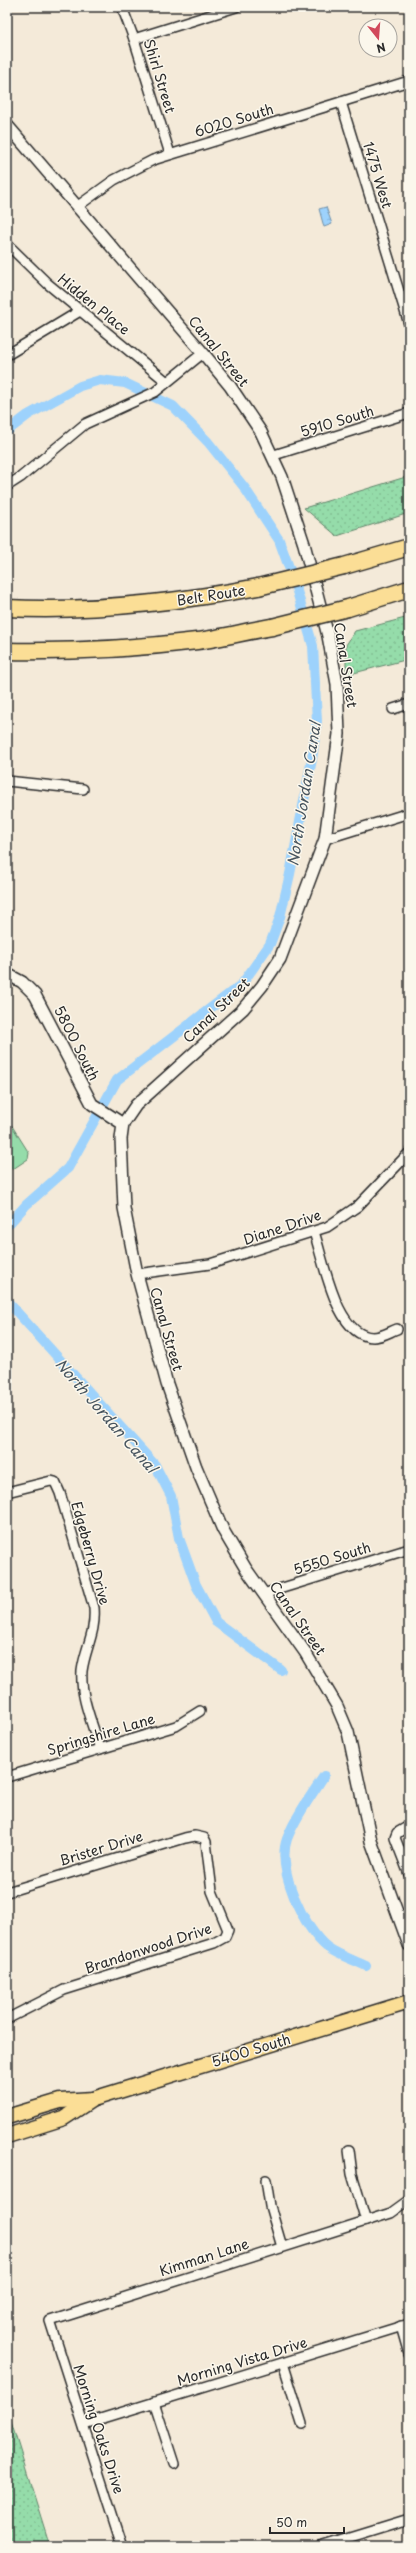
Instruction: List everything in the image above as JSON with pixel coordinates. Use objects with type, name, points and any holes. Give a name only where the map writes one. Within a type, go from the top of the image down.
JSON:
[{"type":"highway","name":"Belt Route","points":[[7,608],[67,609],[129,606],[187,600],[258,588],[344,566],[409,546]]},
{"type":"highway","points":[[7,650],[57,652],[125,648],[198,641],[272,626],[349,607],[409,589]]},
{"type":"highway","points":[[349,607],[409,597]]},
{"type":"main road","name":"5400 South","points":[[7,2117],[60,2101],[93,2099],[409,2002]]},
{"type":"main road","name":"5400 South","points":[[7,2136],[64,2118],[93,2099]]},
{"type":"street","name":"Shirl Street","points":[[122,7],[134,39],[170,154]]},
{"type":"street","points":[[134,39],[236,7]]},
{"type":"street","name":"6020 South","points":[[78,206],[127,172],[170,154],[409,81]]},
{"type":"street","name":"1475 West","points":[[341,102],[409,324]]},
{"type":"street","name":"Canal Street","points":[[7,125],[78,206],[202,353],[249,412],[274,455],[306,552],[328,636],[337,684],[338,741],[325,838],[286,944],[262,986],[230,1022],[142,1100],[123,1124],[121,1139],[122,1186],[127,1230],[137,1274],[160,1361],[196,1467],[223,1530],[263,1594],[304,1652],[337,1706],[348,1732],[371,1841],[409,1945]]},
{"type":"street","name":"Hidden Place","points":[[7,244],[48,284],[167,382]]},
{"type":"street","points":[[7,355],[80,311]]},
{"type":"street","points":[[7,486],[21,477],[85,424],[155,392],[202,353]]},
{"type":"street","name":"5910 South","points":[[274,455],[409,413]]},
{"type":"street","points":[[393,709],[409,704]]},
{"type":"street","points":[[7,781],[83,789]]},
{"type":"street","points":[[325,838],[409,814]]},
{"type":"street","name":"5800 South","points":[[7,974],[22,982],[35,995],[92,1104],[123,1124]]},
{"type":"street","name":"Diane Drive","points":[[137,1274],[210,1264],[314,1232],[338,1221],[358,1206],[409,1153]]},
{"type":"street","points":[[314,1232],[339,1309],[350,1326],[361,1334],[372,1337],[397,1329]]},
{"type":"street","name":"Edgeberry Drive","points":[[7,1492],[46,1481],[55,1482],[60,1494],[93,1603],[94,1626],[84,1664],[82,1680],[100,1749]]},
{"type":"street","name":"5550 South","points":[[263,1594],[409,1549]]},
{"type":"street","name":"Springshire Lane","points":[[7,1777],[176,1726],[200,1711]]},
{"type":"street","points":[[409,1826],[397,1833],[396,1842],[409,1874]]},
{"type":"street","name":"Brister Drive","points":[[7,1892],[185,1838],[195,1836],[204,1838]]},
{"type":"street","name":"Brandonwood Drive","points":[[7,2019],[64,1990],[214,1944],[225,1937],[228,1930],[212,1891],[204,1838]]},
{"type":"street","points":[[350,2150],[352,2174],[366,2221]]},
{"type":"street","points":[[266,2180],[270,2206],[282,2247]]},
{"type":"street","name":"Kimman Lane","points":[[50,2321],[366,2221],[398,2210],[409,2200]]},
{"type":"street","name":"Morning Oaks Drive","points":[[50,2321],[122,2546]]},
{"type":"street","points":[[405,2325],[409,2354]]},
{"type":"street","name":"Morning Vista Drive","points":[[84,2424],[405,2325]]},
{"type":"street","points":[[283,2363],[302,2424]]},
{"type":"street","points":[[154,2402],[174,2464]]},
{"type":"street","points":[[321,2546],[409,2519]]},
{"type":"green space","points":[[409,476],[409,513],[337,536],[304,508]]},
{"type":"green space","points":[[409,617],[409,659],[346,675],[346,645],[355,631]]},
{"type":"green space","points":[[7,1118],[29,1153],[28,1159],[13,1169],[7,1168]]},
{"type":"green space","points":[[7,2409],[50,2546],[7,2546]]},
{"type":"water","points":[[326,207],[332,224],[324,227],[319,209]]},
{"type":"waterway","name":"North Jordan Canal","points":[[7,431],[28,415],[80,386],[100,380],[125,383],[173,406],[208,442],[244,487],[279,540],[294,581],[313,646],[317,721],[312,759],[290,874],[280,917],[270,944],[242,984],[117,1080],[68,1168],[26,1205],[7,1226]]},
{"type":"waterway","name":"North Jordan Canal","points":[[7,1301],[155,1465],[171,1496],[179,1538],[196,1585],[216,1622],[281,1670]]},
{"type":"waterway","name":"North Jordan Canal","points":[[324,1776],[290,1831],[285,1852],[285,1866],[294,1898],[301,1913],[318,1938],[331,1950],[366,1966]]}]
